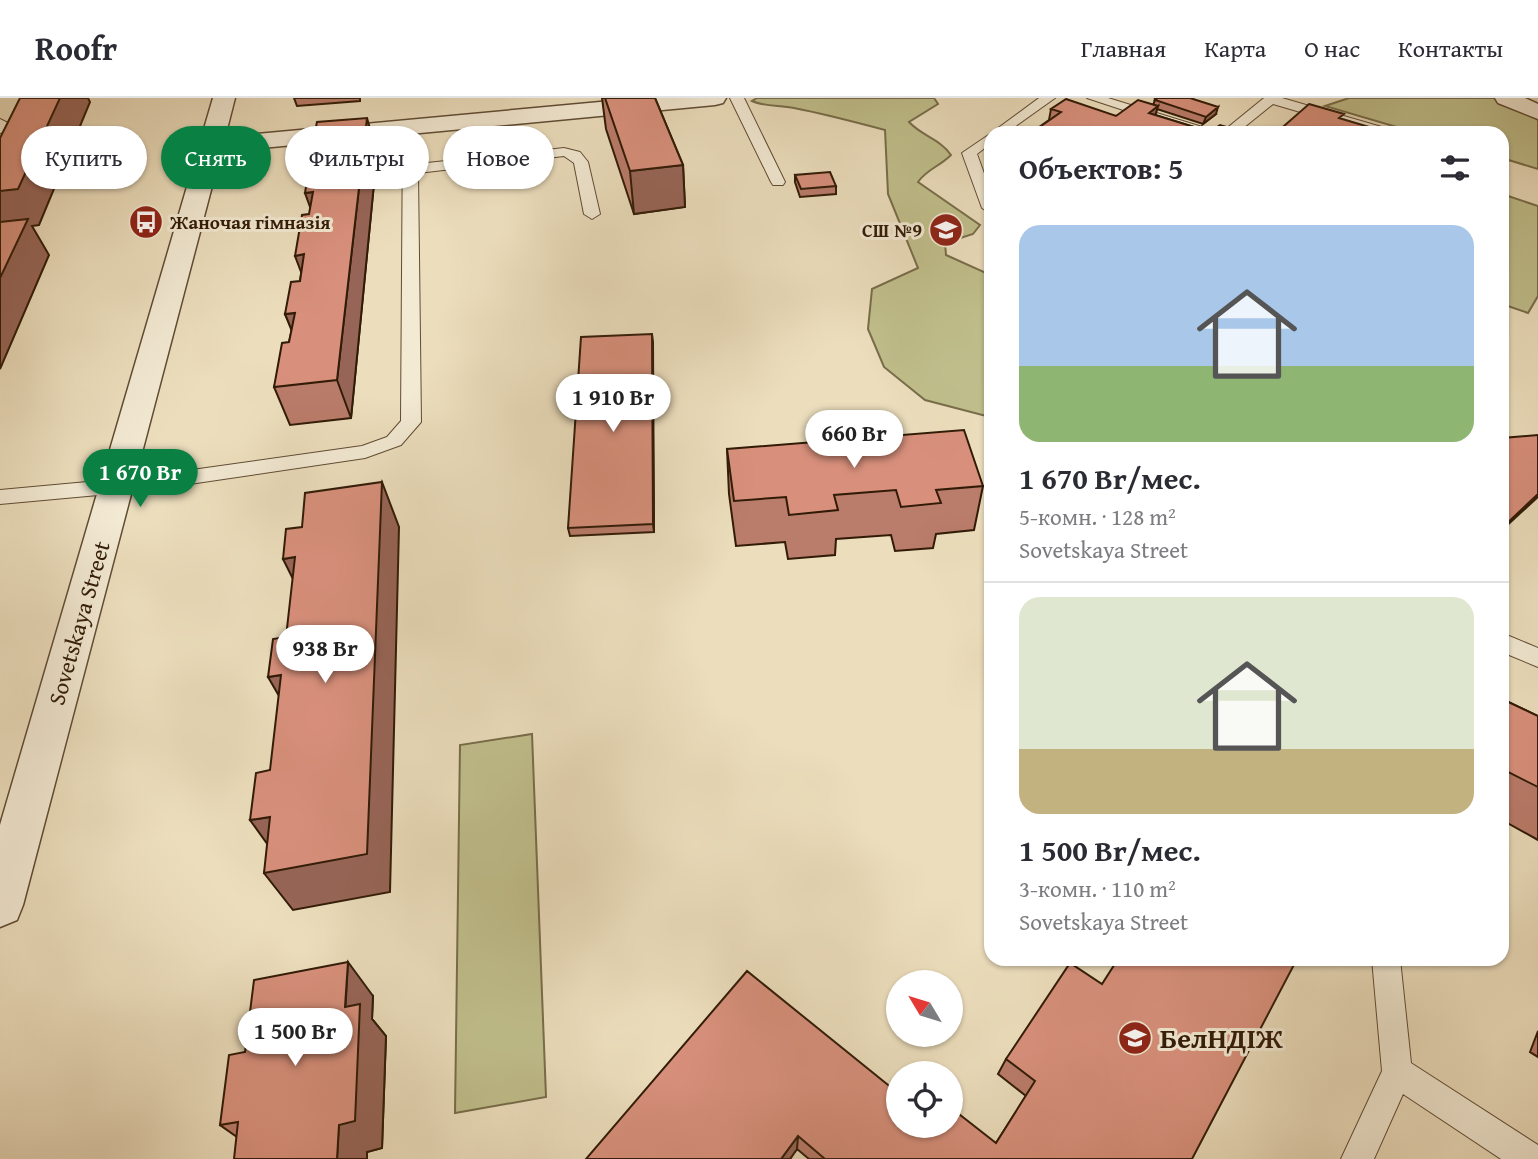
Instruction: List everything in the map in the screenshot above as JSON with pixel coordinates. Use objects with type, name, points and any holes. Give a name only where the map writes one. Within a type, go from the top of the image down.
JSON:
[{"type":"street","name":"Sovetskaya Street","points":[[216,126],[224,98]]},
{"type":"street","points":[[410,126],[715,98]]},
{"type":"street","points":[[1506,98],[1538,112]]},
{"type":"street","name":"Sovetskaya Street","points":[[0,905],[198,189]]},
{"type":"lane","points":[[737,98],[778,182]]},
{"type":"lane","points":[[1007,126],[1048,98]]},
{"type":"lane","points":[[1094,98],[1184,126]]},
{"type":"lane","points":[[1236,126],[1269,99],[1363,126]]},
{"type":"lane","points":[[0,123],[3,124],[0,129]]},
{"type":"lane","points":[[984,142],[969,153],[984,192]]},
{"type":"lane","points":[[429,167],[564,152],[575,155],[581,162],[592,214]]},
{"type":"lane","points":[[0,497],[142,484],[365,452],[394,441],[411,422],[411,189]]},
{"type":"lane","points":[[1509,645],[1538,658]]},
{"type":"lane","points":[[1357,1159],[1397,1072],[1387,966]]},
{"type":"lane","points":[[1397,1072],[1530,1159]]},
{"type":"shaded area","points":[[757,98],[934,98],[938,104],[909,122],[942,145],[951,155],[918,182],[980,225],[973,234],[945,243],[946,255],[984,272],[984,415],[925,400],[884,367],[868,329],[872,289],[918,268],[888,194],[885,130],[817,113],[752,101]]},
{"type":"shaded area","points":[[1349,98],[1502,98],[1538,114],[1538,169],[1509,160],[1509,126],[1393,126],[1325,106]]},
{"type":"shaded area","points":[[1509,196],[1538,206],[1538,296],[1528,313],[1509,306]]},
{"type":"shaded area","points":[[532,734],[546,1097],[455,1113],[460,745]]},
{"type":"building","points":[[20,98],[60,98],[47,126],[21,126],[21,182],[18,189],[0,191],[0,138]]},
{"type":"building","points":[[605,98],[655,98],[683,165],[630,171]]},
{"type":"building","points":[[1190,98],[1218,107],[1206,117],[1155,100]]},
{"type":"building","points":[[1066,99],[1116,116],[1138,100],[1158,106],[1149,113],[1191,126],[1041,126],[1061,112],[1051,109]]},
{"type":"building","points":[[1309,104],[1344,114],[1339,118],[1366,126],[1284,126]]},
{"type":"building","points":[[367,118],[366,126],[316,126],[317,122]]},
{"type":"building","points":[[830,172],[836,186],[801,189],[795,175]]},
{"type":"building","points":[[306,189],[359,189],[337,380],[274,387],[282,343],[289,342],[295,313],[285,314],[291,282],[300,281],[304,254],[295,256],[302,215],[309,214],[313,192],[305,193]]},
{"type":"building","points":[[28,219],[0,278],[0,222]]},
{"type":"building","points":[[652,334],[653,524],[568,528],[581,337]]},
{"type":"building","points":[[964,430],[983,486],[936,490],[941,503],[901,507],[896,490],[834,495],[838,510],[789,515],[786,497],[734,501],[727,449]]},
{"type":"building","points":[[1538,435],[1538,494],[1509,521],[1509,437]]},
{"type":"building","points":[[382,482],[367,854],[264,873],[270,817],[250,820],[256,773],[270,770],[281,675],[268,677],[273,639],[286,637],[295,557],[283,559],[286,529],[302,527],[305,493]]},
{"type":"building","points":[[1509,702],[1538,716],[1538,787],[1509,772]]},
{"type":"building","points":[[348,962],[345,1007],[360,1004],[355,1121],[339,1125],[337,1159],[234,1159],[238,1122],[220,1125],[229,1055],[245,1052],[254,980]]},
{"type":"building","name":"БелНДІЖ","points":[[1068,966],[1075,966],[1102,984],[1114,966],[1293,966],[1192,1159],[825,1159],[798,1136],[781,1159],[586,1159],[747,971],[886,1083],[886,1138],[963,1138],[963,1117],[996,1143],[1035,1081],[1006,1059]]},
{"type":"place","name":"Жаночая гімназія","points":[[146,222]]},
{"type":"place","name":"СШ №9","points":[[946,230]]},
{"type":"place","name":"БелНДІЖ","points":[[1135,1038]]}]
